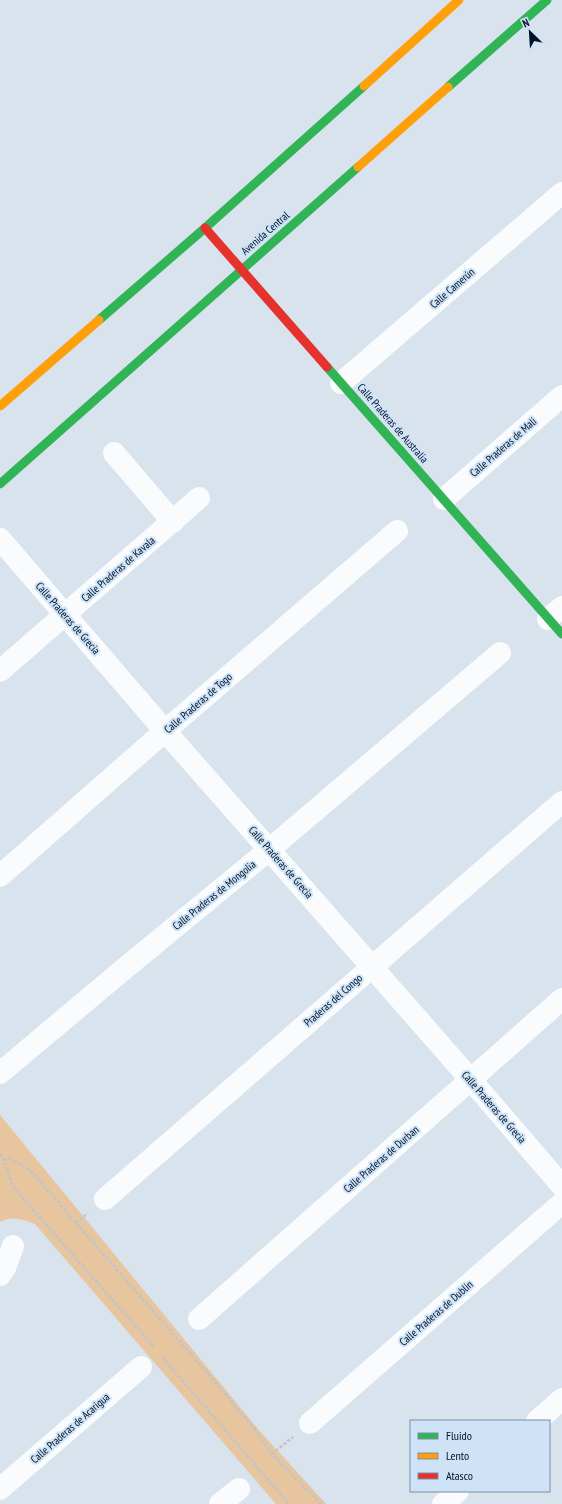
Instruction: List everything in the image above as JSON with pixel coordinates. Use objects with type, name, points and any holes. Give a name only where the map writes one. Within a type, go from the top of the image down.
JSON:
[{"type":"main road","points":[[0,406],[205,228],[459,0]]},
{"type":"main road","name":"Avenida Central","points":[[0,484],[547,0]]},
{"type":"main road","name":"Calle Praderas de Australia","points":[[205,228],[444,499],[557,620]]},
{"type":"street","name":"Calle Camerún","points":[[342,383],[562,193]]},
{"type":"street","name":"Calle Praderas de Mali","points":[[444,499],[562,396]]},
{"type":"street","points":[[114,453],[173,522]]},
{"type":"street","name":"Calle Praderas de Kavala","points":[[0,671],[200,498]]},
{"type":"street","name":"Calle Praderas de Togo","points":[[0,876],[165,731],[398,531]]},
{"type":"street","name":"Calle Praderas de Grecia","points":[[0,539],[165,731],[270,849],[562,1186]]},
{"type":"street","name":"Calle Praderas de Mongolia","points":[[0,1073],[270,849],[500,653]]},
{"type":"street","name":"Praderas del Congo","points":[[105,1199],[562,802]]},
{"type":"street","name":"Calle Praderas de Durban","points":[[198,1319],[562,999]]},
{"type":"street","name":"Calle Praderas de Dublin","points":[[310,1423],[562,1203]]},
{"type":"street","points":[[0,1276],[5,1268],[13,1246]]},
{"type":"street","name":"Calle Praderas de Acarigua","points":[[0,1489],[141,1367]]},
{"type":"street","points":[[538,1420],[562,1399]]},
{"type":"street","points":[[220,1504],[239,1489]]},
{"type":"street","points":[[443,1504],[457,1492]]},
{"type":"path","points":[[0,1154],[4,1159],[9,1178],[14,1188],[289,1504]]},
{"type":"path","points":[[4,1159],[11,1159],[30,1170],[197,1361],[254,1428],[272,1454],[321,1504]]},
{"type":"path","points":[[272,1454],[310,1423]]},
{"type":"shaded area","points":[[0,1115],[257,1428],[326,1504],[276,1504],[35,1224],[13,1219],[0,1222]]},
{"type":"traffic: fast","points":[[448,87],[547,0]]},
{"type":"traffic: fast","points":[[99,320],[364,86]]},
{"type":"traffic: fast","points":[[0,484],[358,167]]},
{"type":"traffic: fast","points":[[327,367],[562,634]]},
{"type":"traffic: slow","points":[[364,86],[459,0]]},
{"type":"traffic: slow","points":[[358,167],[448,87]]},
{"type":"traffic: slow","points":[[0,406],[99,320]]},
{"type":"traffic: jam","points":[[205,228],[327,367]]}]
